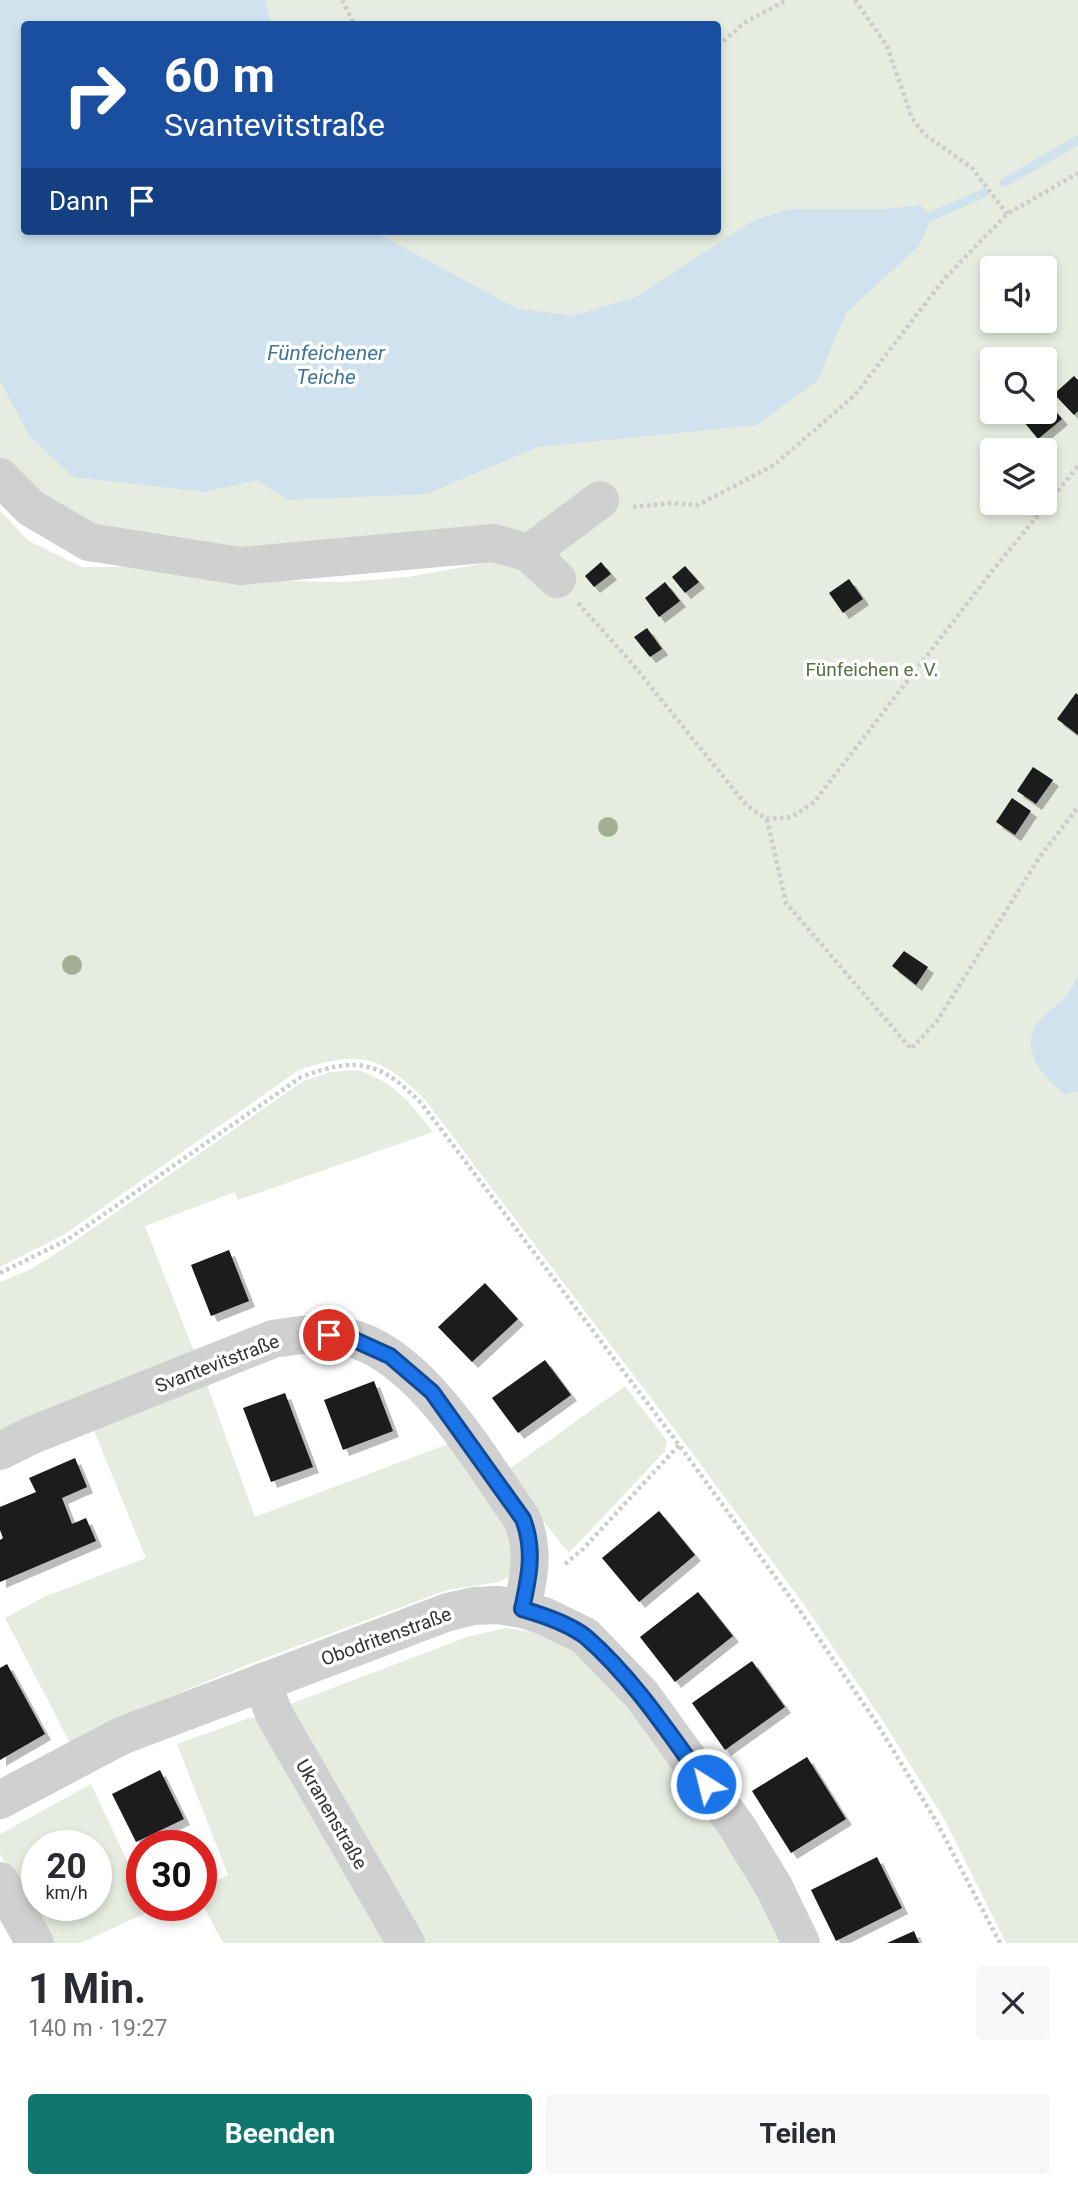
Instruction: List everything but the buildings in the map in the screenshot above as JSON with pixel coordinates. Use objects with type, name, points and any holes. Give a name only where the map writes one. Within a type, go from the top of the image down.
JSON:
[{"type":"street","points":[[0,477],[31,508],[89,542],[240,566],[494,543],[528,553],[557,579]]},
{"type":"street","points":[[528,553],[600,500]]},
{"type":"street","name":"Svantevitstraße","points":[[0,1451],[30,1436],[273,1339],[310,1333],[348,1337],[390,1356],[432,1392],[523,1519],[529,1536],[530,1570],[522,1609]]},
{"type":"street","name":"Obodritenstraße","points":[[0,1800],[121,1737],[448,1612],[474,1606],[498,1605],[522,1609],[554,1620],[585,1636],[642,1695],[738,1828],[774,1887],[801,1943]]},
{"type":"street","name":"Ukranenstraße","points":[[262,1682],[274,1714],[406,1943]]},
{"type":"street","points":[[0,1881],[35,1943]]},
{"type":"path","points":[[342,0],[352,21]]},
{"type":"path","points":[[721,43],[744,23],[787,0]]},
{"type":"path","points":[[855,0],[887,47],[912,118],[924,134],[972,168],[1007,214]]},
{"type":"path","points":[[600,500],[621,508],[671,503],[698,505],[774,465],[855,395],[945,278],[1007,214],[1078,173]]},
{"type":"path","points":[[557,579],[631,661],[747,806],[767,819],[792,817],[814,802],[993,570],[1078,466]]},
{"type":"path","points":[[767,819],[786,903],[911,1049],[937,1021],[1039,859],[1078,807]]},
{"type":"path","points":[[0,1273],[68,1240],[301,1077],[329,1066],[356,1064],[379,1069],[401,1082],[422,1104],[800,1611],[876,1722],[936,1821],[1000,1943]]},
{"type":"path","points":[[530,1570],[548,1571],[562,1566],[583,1549],[678,1445]]},
{"type":"green space","name":"Fünfeichen e. V.","points":[[209,0],[1078,0],[1078,1943],[1006,1943],[944,1819],[881,1718],[805,1606],[425,1100],[382,1065],[354,1059],[338,1060],[299,1070],[65,1234],[0,1267],[0,511],[29,541],[81,567],[124,567],[237,580],[344,582],[408,577],[502,560],[241,552],[89,530],[0,464],[0,325],[504,341],[448,272],[380,235],[721,235],[721,21],[217,21]]},
{"type":"green space","points":[[357,1070],[391,1086],[417,1111],[433,1132],[238,1200],[235,1192],[145,1226],[197,1359],[0,1440],[0,1282],[33,1268],[69,1245],[303,1081],[331,1072]]},
{"type":"green space","points":[[206,1382],[255,1517],[453,1442],[519,1544],[508,1577],[499,1582],[447,1590],[252,1663],[138,1710],[70,1743],[5,1618],[46,1596],[146,1558],[92,1426]]},
{"type":"green space","points":[[625,1386],[667,1441],[665,1451],[569,1553],[504,1473]]},
{"type":"green space","points":[[505,1628],[539,1633],[577,1653],[629,1706],[725,1837],[784,1943],[420,1943],[288,1705],[467,1637]]},
{"type":"green space","points":[[252,1717],[267,1724],[392,1943],[223,1943],[211,1921],[217,1921],[217,1880],[228,1875],[217,1847],[217,1830],[210,1830],[177,1744]]},
{"type":"green space","points":[[91,1784],[126,1859],[126,1921],[128,1921],[81,1943],[49,1943],[37,1921],[112,1921],[112,1830],[21,1830],[21,1892],[0,1854],[0,1834]]},
{"type":"water","name":"Fünfeichener Teiche","points":[[0,0],[265,0],[271,21],[21,21],[21,235],[380,235],[516,308],[572,316],[636,297],[751,222],[789,209],[886,209],[920,205],[932,216],[919,246],[846,313],[818,380],[757,425],[538,447],[426,494],[289,500],[257,480],[205,492],[73,477],[29,435],[0,381]]},
{"type":"water","points":[[1078,975],[1078,1092],[1064,1094],[1037,1064],[1031,1045],[1032,1035],[1039,1021],[1064,999]]},
{"type":"waterway","points":[[1004,183],[1078,140]]},
{"type":"waterway","points":[[932,216],[984,193]]},
{"type":"route","points":[[329,1335],[348,1337],[390,1356],[432,1392],[523,1519],[531,1554],[522,1609],[564,1624],[585,1636],[642,1695],[706,1784]]}]
